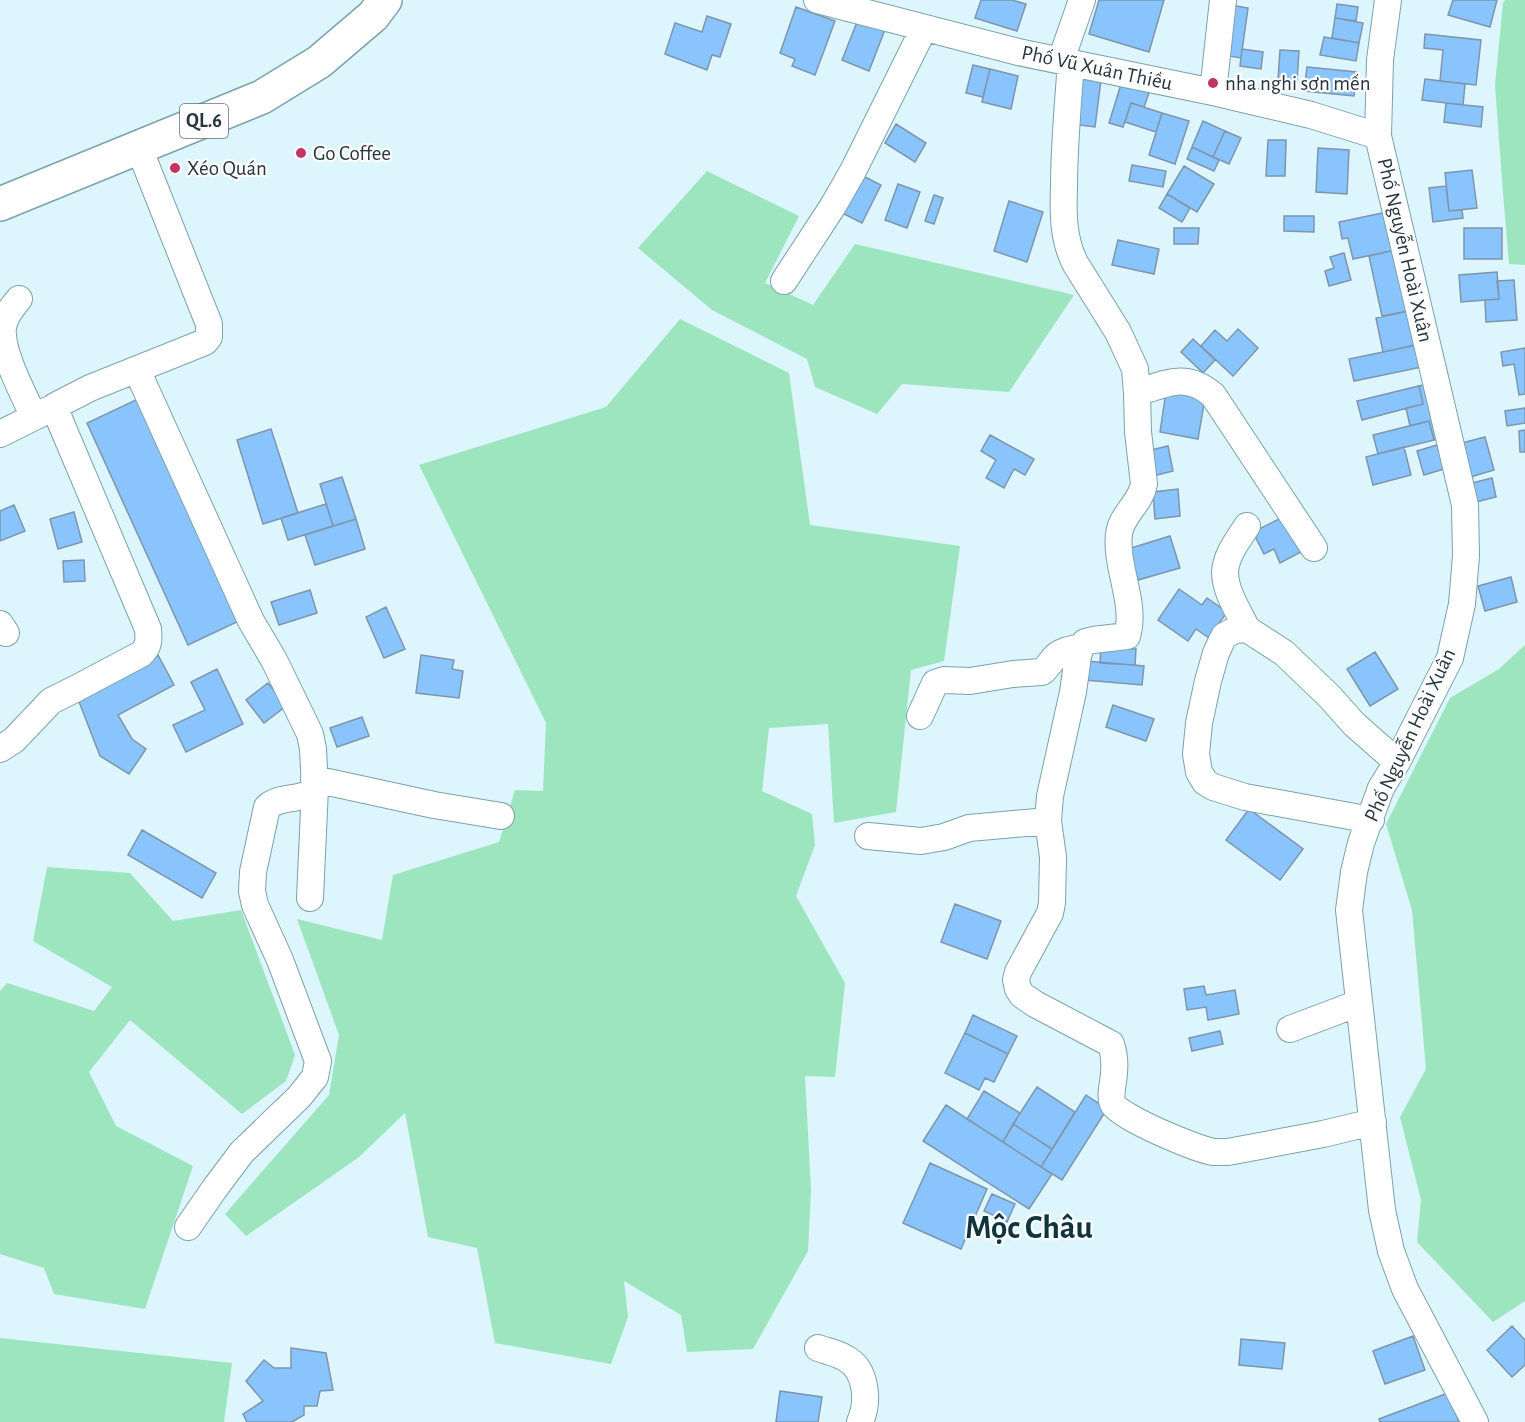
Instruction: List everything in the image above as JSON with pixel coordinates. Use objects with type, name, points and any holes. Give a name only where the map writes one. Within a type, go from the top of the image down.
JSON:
[{"type":"highway","name":"QL.6","points":[[0,204],[262,97],[319,62],[373,16],[385,0]]},
{"type":"street","name":"Phố Vũ Xuân Thiều","points":[[817,0],[1018,52],[1213,92],[1311,115],[1378,136]]},
{"type":"street","points":[[1082,0],[1066,61],[1063,217],[1070,253],[1112,323],[1135,369],[1138,432],[1144,484],[1143,492],[1125,519],[1119,533],[1120,558],[1129,608],[1127,636],[1085,642],[1078,656],[1073,692],[1050,796],[1048,821],[1053,857],[1052,903],[1050,913],[1018,972],[1016,980],[1018,989],[1022,995],[1035,1004],[1111,1044],[1114,1056],[1112,1102],[1116,1109],[1151,1128],[1212,1152],[1228,1152],[1373,1122]]},
{"type":"street","points":[[1213,92],[1223,0]]},
{"type":"street","name":"Phố Nguyễn Hoài Xuân","points":[[1388,0],[1380,60],[1378,136],[1465,506],[1466,556],[1462,604],[1450,658],[1397,762],[1381,788],[1361,843],[1349,910],[1382,1210],[1391,1251],[1406,1289],[1474,1422]]},
{"type":"street","points":[[783,281],[827,216],[853,171],[924,28]]},
{"type":"street","points":[[0,434],[90,388],[206,342],[209,337],[210,324],[140,148]]},
{"type":"street","points":[[0,749],[14,740],[51,701],[141,654],[146,649],[149,640],[147,629],[60,421],[45,411],[5,351],[3,327],[10,310],[19,299]]},
{"type":"street","points":[[137,370],[251,621],[274,660],[310,734],[315,789],[310,898]]},
{"type":"street","points":[[1137,393],[1185,380],[1205,388],[1213,395],[1314,548]]},
{"type":"street","points":[[1247,526],[1232,548],[1225,571],[1231,597],[1247,629],[1291,659],[1354,724],[1397,762]]},
{"type":"street","points":[[1247,629],[1235,630],[1224,636],[1216,652],[1208,681],[1199,723],[1196,754],[1199,772],[1205,782],[1245,796],[1371,820]]},
{"type":"street","points":[[920,716],[935,683],[944,680],[970,681],[1042,672],[1056,656],[1064,651],[1081,647]]},
{"type":"street","points":[[188,1227],[242,1152],[299,1097],[315,1077],[318,1061],[280,960],[255,905],[252,891],[267,807],[273,801],[306,796],[315,789],[489,813]]},
{"type":"street","points":[[868,836],[921,841],[944,837],[969,828],[1048,821]]},
{"type":"street","points":[[1290,1029],[1359,1003]]},
{"type":"street","points":[[818,1348],[844,1357],[854,1364],[861,1377],[866,1403],[860,1422]]},
{"type":"green space","points":[[1505,0],[1525,0],[1525,265],[1509,264],[1503,193],[1495,85]]},
{"type":"green space","points":[[707,171],[799,216],[765,283],[813,305],[855,244],[1074,295],[1009,392],[902,384],[877,414],[815,387],[807,359],[712,310],[638,248]]},
{"type":"green space","points":[[680,319],[789,373],[810,525],[960,546],[944,661],[911,670],[896,812],[834,823],[828,724],[769,728],[762,791],[812,814],[815,845],[796,896],[845,983],[835,1077],[805,1076],[811,1190],[808,1251],[753,1349],[687,1352],[681,1315],[624,1281],[628,1317],[611,1364],[495,1343],[477,1248],[428,1237],[405,1113],[359,1157],[246,1236],[225,1214],[329,1095],[339,1035],[297,919],[382,940],[393,875],[499,842],[515,790],[543,791],[546,723],[419,465],[606,407]]},
{"type":"green space","points":[[1525,645],[1525,1301],[1493,1322],[1417,1242],[1421,1200],[1400,1117],[1426,1069],[1412,910],[1386,824],[1450,698],[1499,669]]},
{"type":"green space","points":[[47,867],[130,873],[173,921],[241,910],[295,1055],[286,1081],[242,1114],[130,1020],[89,1072],[116,1126],[193,1166],[145,1309],[54,1294],[44,1268],[0,1254],[0,991],[7,983],[94,1011],[112,987],[33,941]]},
{"type":"green space","points":[[0,1338],[232,1363],[224,1422],[0,1422]]},
{"type":"building","points":[[981,0],[1012,0],[1026,4],[1017,31],[975,18]]},
{"type":"building","points":[[1099,0],[1164,0],[1149,52],[1089,34]]},
{"type":"building","points":[[1453,0],[1497,0],[1490,27],[1448,15]]},
{"type":"building","points":[[1337,4],[1358,7],[1356,21],[1335,18]]},
{"type":"building","points":[[1231,5],[1248,8],[1241,58],[1223,55]]},
{"type":"building","points":[[796,7],[835,21],[815,75],[792,66],[795,59],[780,53]]},
{"type":"building","points":[[707,16],[731,24],[720,57],[712,55],[707,70],[665,54],[675,23],[702,32]]},
{"type":"building","points":[[859,17],[886,27],[869,71],[842,60]]},
{"type":"building","points":[[1335,18],[1363,23],[1359,43],[1332,38]]},
{"type":"building","points":[[1425,34],[1481,40],[1476,85],[1440,81],[1443,50],[1424,48]]},
{"type":"building","points":[[1324,37],[1359,43],[1356,61],[1320,55]]},
{"type":"building","points":[[1242,49],[1263,52],[1261,69],[1240,66]]},
{"type":"building","points":[[1280,50],[1299,51],[1297,82],[1278,80]]},
{"type":"building","points":[[973,65],[990,69],[983,97],[966,93]]},
{"type":"building","points":[[1307,67],[1357,72],[1354,96],[1304,91]]},
{"type":"building","points":[[990,69],[1018,76],[1011,109],[982,102]]},
{"type":"building","points":[[1078,76],[1101,80],[1095,127],[1072,124]]},
{"type":"building","points":[[1425,79],[1465,84],[1463,105],[1422,100]]},
{"type":"building","points":[[1122,81],[1150,90],[1144,107],[1131,103],[1123,127],[1109,123]]},
{"type":"building","points":[[1131,103],[1162,113],[1156,132],[1125,122]]},
{"type":"building","points":[[1446,103],[1483,107],[1481,127],[1444,122]]},
{"type":"building","points":[[1162,113],[1189,121],[1175,164],[1149,155]]},
{"type":"building","points":[[1203,121],[1225,131],[1213,157],[1192,147]]},
{"type":"building","points":[[896,124],[926,143],[915,162],[885,143]]},
{"type":"building","points":[[1225,131],[1241,138],[1229,164],[1213,157]]},
{"type":"building","points":[[1268,140],[1286,140],[1285,176],[1266,176]]},
{"type":"building","points":[[1192,147],[1219,160],[1214,171],[1187,159]]},
{"type":"building","points":[[1318,148],[1349,150],[1347,194],[1316,192]]},
{"type":"building","points":[[1132,165],[1166,171],[1163,187],[1129,181]]},
{"type":"building","points":[[1184,166],[1214,184],[1197,212],[1167,194]]},
{"type":"building","points":[[1472,170],[1477,208],[1449,211],[1445,173]]},
{"type":"building","points":[[859,174],[881,185],[862,223],[840,212]]},
{"type":"building","points":[[898,184],[920,192],[907,228],[885,220]]},
{"type":"building","points":[[1446,186],[1449,211],[1462,210],[1463,218],[1433,222],[1429,188]]},
{"type":"building","points":[[1167,194],[1190,208],[1182,222],[1159,208]]},
{"type":"building","points":[[934,195],[943,198],[934,224],[925,221]]},
{"type":"building","points":[[1009,201],[1043,212],[1027,262],[994,251]]},
{"type":"building","points":[[1392,211],[1400,249],[1353,259],[1348,238],[1342,239],[1339,222]]},
{"type":"building","points":[[1284,216],[1314,216],[1314,232],[1284,231]]},
{"type":"building","points":[[1174,228],[1199,228],[1198,244],[1174,244]]},
{"type":"building","points":[[1464,228],[1502,228],[1502,259],[1464,259]]},
{"type":"building","points":[[1118,240],[1159,249],[1154,274],[1112,265]]},
{"type":"building","points":[[1400,249],[1413,310],[1382,316],[1369,256]]},
{"type":"building","points":[[1344,253],[1351,280],[1329,286],[1325,271],[1334,268],[1330,257]]},
{"type":"building","points":[[1497,272],[1499,299],[1461,302],[1459,275]]},
{"type":"building","points":[[1514,280],[1517,320],[1486,322],[1485,300],[1499,299],[1497,281]]},
{"type":"building","points":[[1413,310],[1420,344],[1383,352],[1376,318]]},
{"type":"building","points":[[1238,329],[1258,348],[1233,376],[1201,346],[1215,330],[1227,341]]},
{"type":"building","points":[[1193,339],[1215,360],[1203,373],[1181,352]]},
{"type":"building","points":[[1417,345],[1422,367],[1354,381],[1349,359]]},
{"type":"building","points":[[1525,348],[1525,394],[1519,395],[1514,364],[1503,366],[1501,352]]},
{"type":"building","points":[[1430,383],[1444,437],[1434,440],[1429,421],[1410,426],[1406,408],[1423,404],[1419,386]]},
{"type":"building","points":[[1419,386],[1423,404],[1362,420],[1357,401]]},
{"type":"building","points":[[1166,392],[1205,398],[1198,439],[1160,432]]},
{"type":"building","points":[[138,399],[239,621],[188,645],[87,423]]},
{"type":"building","points":[[1525,408],[1525,423],[1507,426],[1505,411]]},
{"type":"building","points":[[1429,421],[1434,440],[1378,454],[1373,435]]},
{"type":"building","points":[[271,429],[298,513],[263,524],[237,440]]},
{"type":"building","points":[[1525,430],[1525,452],[1520,452],[1519,431]]},
{"type":"building","points":[[990,435],[1034,459],[1025,475],[1014,469],[1004,488],[986,478],[996,460],[981,451]]},
{"type":"building","points":[[1485,437],[1494,470],[1467,478],[1458,444]]},
{"type":"building","points":[[1437,445],[1444,469],[1424,475],[1417,451]]},
{"type":"building","points":[[1168,446],[1173,471],[1153,476],[1147,451]]},
{"type":"building","points":[[1404,447],[1411,475],[1373,485],[1366,457]]},
{"type":"building","points":[[342,477],[356,519],[333,526],[320,484]]},
{"type":"building","points":[[1492,478],[1496,497],[1472,503],[1468,484]]},
{"type":"building","points":[[1178,489],[1180,516],[1155,519],[1153,492]]},
{"type":"building","points":[[326,504],[333,526],[288,540],[281,518]]},
{"type":"building","points":[[14,505],[25,531],[0,541],[0,511]]},
{"type":"building","points":[[74,512],[82,542],[58,549],[50,519]]},
{"type":"building","points":[[1283,517],[1301,552],[1280,563],[1274,549],[1264,554],[1253,532]]},
{"type":"building","points":[[356,519],[365,549],[315,565],[305,535]]},
{"type":"building","points":[[1170,536],[1180,568],[1138,580],[1128,549]]},
{"type":"building","points":[[84,560],[85,581],[64,582],[63,561]]},
{"type":"building","points":[[1511,577],[1517,602],[1485,611],[1478,586]]},
{"type":"building","points":[[1179,589],[1202,605],[1207,598],[1227,612],[1209,638],[1196,629],[1188,641],[1158,620]]},
{"type":"building","points":[[310,590],[317,613],[279,625],[271,602]]},
{"type":"building","points":[[386,607],[405,649],[384,658],[366,617]]},
{"type":"building","points":[[1101,646],[1136,649],[1135,665],[1100,663]]},
{"type":"building","points":[[1375,652],[1398,689],[1370,706],[1347,669]]},
{"type":"building","points":[[158,655],[174,685],[118,715],[132,739],[146,749],[129,774],[100,756],[78,699]]},
{"type":"building","points":[[421,655],[454,660],[452,669],[463,671],[459,698],[416,693]]},
{"type":"building","points":[[1086,661],[1144,666],[1142,685],[1085,680]]},
{"type":"building","points":[[217,669],[243,724],[186,752],[173,725],[205,710],[191,682]]},
{"type":"building","points":[[268,683],[286,706],[264,723],[246,700]]},
{"type":"building","points":[[1113,705],[1154,719],[1146,741],[1106,727]]},
{"type":"building","points":[[362,717],[369,736],[337,747],[330,728]]},
{"type":"building","points":[[1249,809],[1303,849],[1280,880],[1226,840]]},
{"type":"building","points":[[142,830],[216,873],[202,898],[128,855]]},
{"type":"building","points":[[955,904],[1001,921],[987,959],[941,942]]},
{"type":"building","points":[[1204,986],[1206,995],[1235,990],[1239,1014],[1208,1020],[1206,1007],[1187,1010],[1184,989]]},
{"type":"building","points":[[973,1015],[1017,1036],[1008,1054],[965,1033]]},
{"type":"building","points":[[1220,1031],[1223,1044],[1192,1051],[1189,1038]]},
{"type":"building","points":[[965,1033],[1008,1054],[994,1082],[985,1078],[979,1090],[945,1073]]},
{"type":"building","points":[[1037,1087],[1075,1112],[1052,1149],[1013,1124]]},
{"type":"building","points":[[984,1091],[1020,1113],[1003,1142],[967,1119]]},
{"type":"building","points":[[1086,1095],[1107,1109],[1062,1180],[1041,1167]]},
{"type":"building","points":[[946,1105],[1052,1174],[1029,1209],[923,1141]]},
{"type":"building","points":[[1013,1124],[1052,1149],[1041,1167],[1003,1142]]},
{"type":"building","points":[[930,1163],[987,1189],[961,1249],[903,1223]]},
{"type":"building","points":[[992,1194],[1015,1204],[1007,1222],[984,1211]]},
{"type":"building","points":[[1512,1326],[1525,1340],[1525,1365],[1512,1377],[1487,1350]]},
{"type":"building","points":[[1413,1336],[1425,1370],[1385,1384],[1373,1351]]},
{"type":"building","points":[[1241,1339],[1285,1343],[1282,1369],[1239,1365]]},
{"type":"building","points":[[291,1348],[326,1353],[333,1390],[320,1391],[317,1406],[304,1406],[304,1415],[292,1422],[247,1422],[243,1414],[263,1401],[246,1381],[264,1360],[274,1368],[291,1368]]},
{"type":"building","points":[[780,1391],[822,1397],[818,1422],[776,1422]]},
{"type":"building","points":[[1448,1393],[1459,1422],[1380,1422],[1379,1419]]},
{"type":"place","name":"nha nghi sơn mến","points":[[1213,83]]},
{"type":"place","name":"Go Coffee","points":[[301,153]]},
{"type":"place","name":"Xéo Quán","points":[[175,168]]},
{"type":"district","name":"Mộc Châu","points":[[1029,1228]]}]
